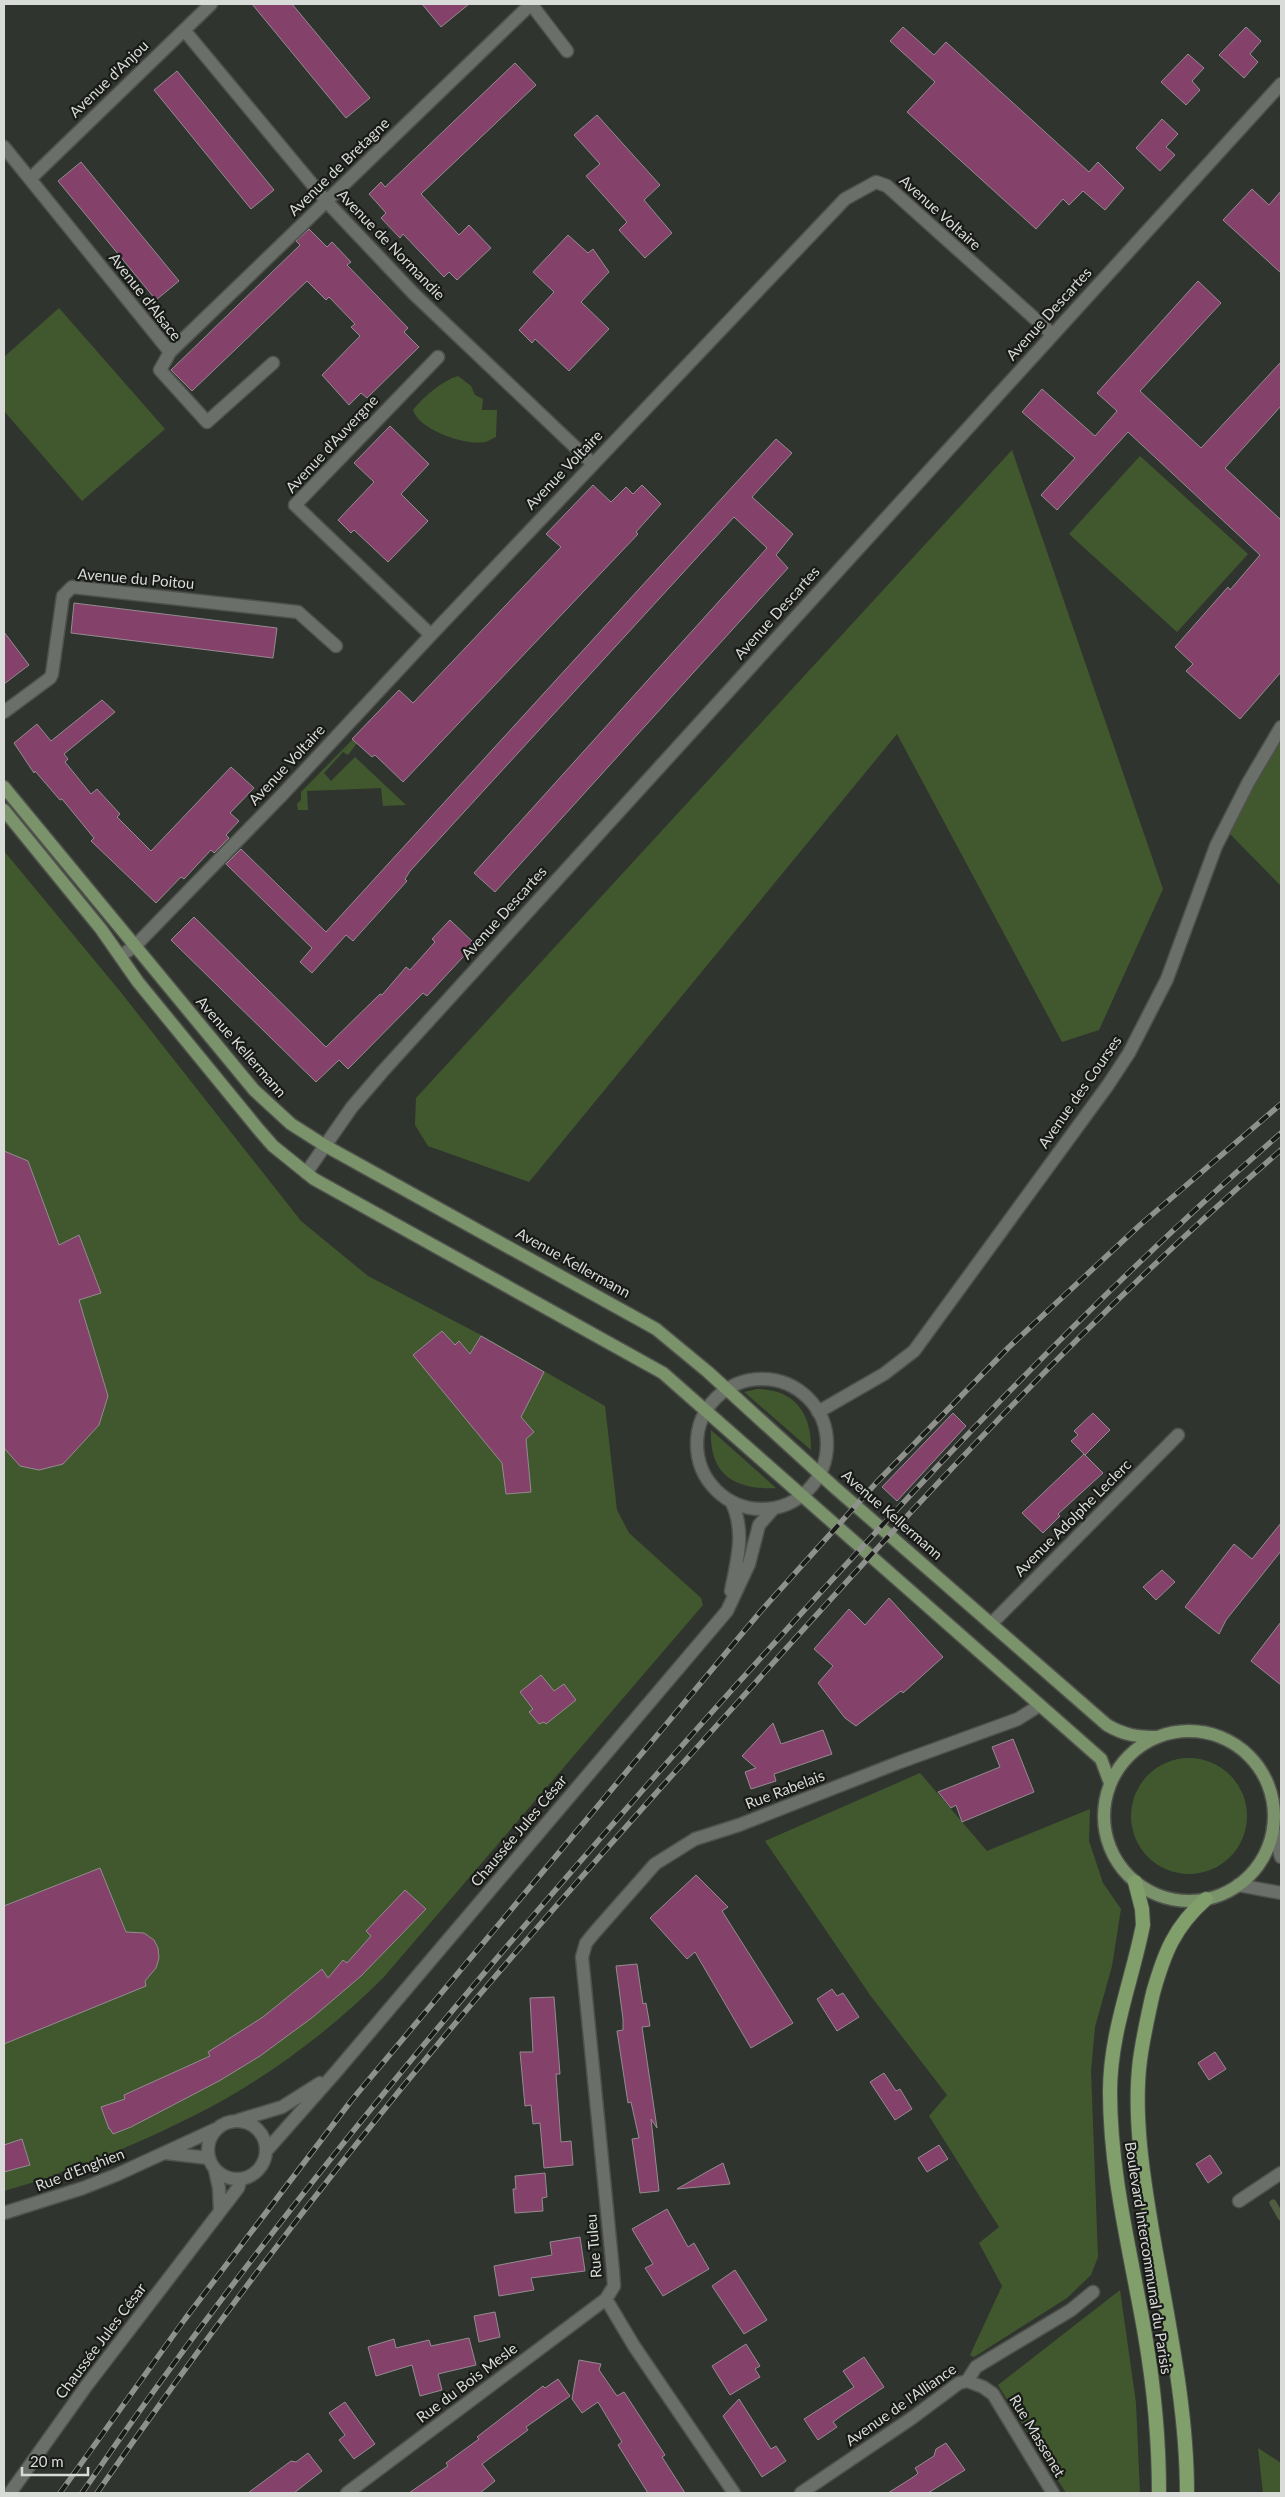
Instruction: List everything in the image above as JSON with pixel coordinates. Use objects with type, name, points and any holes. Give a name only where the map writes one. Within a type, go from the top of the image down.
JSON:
[{"type":"highway","name":"Boulevard Intercommunal du Parisis","points":[[1135,1882],[1140,1898],[1143,1925],[1118,2022],[1111,2082],[1111,2124],[1121,2208],[1145,2336],[1156,2413],[1159,2493]]},
{"type":"highway","name":"Boulevard Intercommunal du Parisis","points":[[1187,2493],[1183,2418],[1145,2186],[1139,2128],[1140,2062],[1148,2012],[1169,1944],[1188,1915],[1206,1900]]},
{"type":"main road","name":"Avenue Kellermann","points":[[4,787],[254,1090],[291,1124],[324,1145],[656,1328],[1107,1725],[1120,1733],[1135,1737],[1157,1737]]},
{"type":"main road","points":[[4,810],[101,929],[138,982],[273,1146],[306,1173],[356,1203],[663,1372],[706,1412],[1101,1759],[1110,1783]]},
{"type":"main road","points":[[1176,1731],[1197,1731],[1224,1738],[1248,1754],[1265,1777],[1271,1793],[1274,1810],[1273,1828],[1261,1860],[1238,1885],[1223,1894],[1206,1900],[1181,1901],[1168,1899],[1145,1889],[1135,1882],[1115,1858],[1104,1829],[1105,1798],[1110,1783],[1129,1755],[1157,1737],[1176,1731]]},
{"type":"street","name":"Avenue d'Anjou","points":[[30,179],[211,4]]},
{"type":"street","points":[[531,4],[567,51]]},
{"type":"street","name":"Avenue de Bretagne","points":[[170,352],[531,4]]},
{"type":"street","name":"Avenue de Normandie","points":[[184,30],[326,202],[414,294],[593,464]]},
{"type":"street","name":"Avenue Descartes","points":[[306,1173],[324,1145],[383,1071],[1281,84]]},
{"type":"street","name":"Avenue d'Alsace","points":[[4,147],[170,352],[160,370],[207,422],[273,363]]},
{"type":"street","name":"Avenue Voltaire","points":[[120,956],[134,946],[281,796],[431,635],[846,199],[876,182],[887,186],[1052,334]]},
{"type":"street","name":"Avenue d'Auvergne","points":[[431,635],[295,505],[438,357]]},
{"type":"street","name":"Avenue du Poitou","points":[[4,712],[50,678],[63,596],[72,587],[298,612],[336,646]]},
{"type":"street","name":"Avenue des Courses","points":[[818,1412],[884,1374],[914,1351],[1108,1085],[1128,1053],[1167,979],[1216,846],[1248,783],[1281,727]]},
{"type":"street","points":[[764,1379],[785,1383],[803,1394],[818,1412],[827,1438],[826,1456],[820,1474],[803,1496],[774,1508],[748,1508],[731,1501],[708,1481],[699,1459],[698,1435],[706,1412],[726,1389],[743,1382],[764,1379]]},
{"type":"street","name":"Avenue Adolphe Leclerc","points":[[991,1624],[1178,1435]]},
{"type":"street","points":[[728,1611],[738,1554],[740,1522],[731,1501]]},
{"type":"street","name":"Chaussée Jules César","points":[[267,2150],[335,2073],[728,1611],[749,1564],[759,1525],[774,1508]]},
{"type":"street","name":"Rue Rabelais","points":[[582,1957],[586,1944],[595,1932],[655,1864],[695,1839],[739,1825],[900,1762],[1018,1719],[1040,1705]]},
{"type":"street","points":[[1273,1828],[1281,1857]]},
{"type":"street","points":[[1238,1885],[1281,1893]]},
{"type":"street","name":"Rue Tuleu","points":[[582,1957],[614,2286],[606,2299],[634,2346],[734,2493]]},
{"type":"street","name":"Chaussée Jules César","points":[[239,2120],[282,2107],[335,2073]]},
{"type":"street","points":[[215,2170],[228,2178],[241,2179],[254,2174],[261,2167],[267,2150],[265,2141],[256,2126],[239,2120],[223,2123],[216,2128],[208,2142],[208,2158],[215,2170],[219,2188],[220,2211]]},
{"type":"street","name":"Rue d'Enghien","points":[[4,2213],[83,2188],[165,2153],[194,2137],[216,2128]]},
{"type":"street","name":"Rue d'Enghien","points":[[165,2153],[208,2158]]},
{"type":"street","points":[[1239,2201],[1281,2173]]},
{"type":"street","name":"Chaussée Jules César","points":[[10,2493],[87,2385],[238,2188],[241,2179]]},
{"type":"street","name":"Avenue de l'Alliance","points":[[801,2493],[912,2418],[958,2383],[967,2381],[976,2367],[1071,2310],[1093,2292]]},
{"type":"street","name":"Rue du Bois Mesle","points":[[347,2493],[606,2299]]},
{"type":"street","name":"Rue Massenet","points":[[967,2381],[983,2387],[993,2394],[1053,2493]]},
{"type":"green space","points":[[59,308],[165,429],[82,501],[4,411],[4,357]]},
{"type":"green space","points":[[458,376],[471,386],[475,395],[483,399],[482,410],[497,410],[496,437],[477,443],[455,439],[433,430],[417,417],[413,410],[422,399],[440,385]]},
{"type":"green space","points":[[1012,450],[1163,889],[1099,1030],[1062,1042],[897,734],[529,1182],[428,1146],[415,1125],[416,1098]]},
{"type":"green space","points":[[1140,456],[1248,554],[1177,632],[1069,534]]},
{"type":"green space","points":[[1281,727],[1281,886],[1225,829]]},
{"type":"green space","points":[[353,739],[357,743],[348,755],[343,752],[324,773],[331,781],[355,757],[406,805],[383,806],[381,788],[307,791],[308,810],[298,810],[297,804],[301,800],[301,792]]},
{"type":"green space","points":[[4,851],[119,990],[301,1221],[368,1276],[481,1335],[605,1406],[617,1510],[629,1533],[701,1598],[703,1605],[383,1978],[347,2012],[269,2072],[193,2116],[87,2164],[82,2162],[51,2177],[4,2191]]},
{"type":"green space","points":[[757,1389],[782,1393],[799,1406],[808,1425],[811,1437],[811,1450],[744,1392]]},
{"type":"green space","points":[[711,1430],[776,1488],[748,1486],[727,1477],[720,1469],[715,1458]]},
{"type":"green space","points":[[1189,1758],[1211,1763],[1230,1775],[1242,1794],[1247,1816],[1242,1838],[1230,1857],[1211,1869],[1189,1874],[1167,1869],[1148,1857],[1136,1838],[1131,1816],[1136,1794],[1148,1775],[1167,1763]]},
{"type":"green space","points":[[920,1773],[987,1851],[1090,1809],[1089,1841],[1103,1883],[1121,1909],[1112,1966],[1095,2027],[1091,2071],[1098,2257],[1091,2275],[1067,2298],[974,2357],[970,2355],[1002,2286],[979,2243],[999,2227],[929,2116],[947,2095],[870,1995],[765,1841]]},
{"type":"green space","points":[[1120,2290],[1136,2403],[1140,2493],[1066,2493],[998,2385]]},
{"type":"green space","points":[[1258,2448],[1281,2463],[1281,2493],[1263,2493]]},
{"type":"building","points":[[252,4],[292,4],[370,98],[346,118]]},
{"type":"building","points":[[422,4],[469,4],[441,27]]},
{"type":"building","points":[[903,27],[934,55],[946,42],[1089,172],[1098,162],[1124,188],[1105,210],[1083,191],[1069,205],[1063,199],[1036,229],[907,112],[935,82],[890,41]]},
{"type":"building","points":[[1246,27],[1261,41],[1250,54],[1258,62],[1244,78],[1219,55]]},
{"type":"building","points":[[1188,54],[1204,68],[1192,81],[1200,90],[1186,105],[1161,82]]},
{"type":"building","points":[[515,63],[536,85],[421,194],[459,235],[469,225],[491,248],[457,280],[449,272],[444,277],[403,234],[400,238],[381,218],[386,213],[369,194],[381,182],[385,187]]},
{"type":"building","points":[[177,71],[274,190],[251,209],[154,90]]},
{"type":"building","points":[[597,115],[660,185],[644,200],[672,233],[645,258],[619,230],[627,222],[586,176],[600,164],[574,135]]},
{"type":"building","points":[[1162,119],[1178,134],[1166,147],[1175,155],[1160,171],[1136,148]]},
{"type":"building","points":[[81,162],[179,281],[156,300],[58,181]]},
{"type":"building","points":[[1252,189],[1269,205],[1281,191],[1281,273],[1223,220]]},
{"type":"building","points":[[309,229],[327,247],[332,242],[351,262],[347,265],[408,328],[404,332],[419,347],[367,398],[361,393],[349,405],[322,375],[360,336],[351,327],[355,324],[329,297],[326,300],[307,281],[192,391],[171,370],[300,245],[296,241]]},
{"type":"building","points":[[568,235],[588,253],[593,249],[609,272],[581,302],[609,329],[569,371],[535,339],[532,343],[519,330],[554,292],[533,272]]},
{"type":"building","points":[[1198,281],[1221,303],[1140,391],[1201,448],[1281,362],[1281,406],[1225,468],[1281,520],[1281,672],[1240,719],[1186,671],[1193,664],[1175,647],[1228,587],[1230,590],[1260,555],[1128,432],[1057,510],[1041,495],[1075,458],[1022,412],[1042,389],[1095,436],[1117,411],[1097,393]]},
{"type":"building","points":[[390,426],[429,464],[401,494],[428,521],[388,562],[354,530],[351,533],[338,520],[374,482],[354,463]]},
{"type":"building","points":[[776,439],[792,453],[752,497],[793,534],[776,555],[788,568],[495,892],[474,873],[767,548],[734,517],[410,871],[405,879],[407,881],[353,941],[346,935],[312,973],[300,962],[312,948],[226,864],[241,849],[326,932]]},
{"type":"building","points":[[593,485],[611,502],[626,487],[633,494],[642,485],[661,504],[636,532],[638,534],[403,782],[375,755],[372,757],[352,739],[399,690],[413,703],[561,547],[546,534]]},
{"type":"building","points":[[74,603],[277,628],[273,658],[71,633]]},
{"type":"building","points":[[4,632],[29,665],[4,684]]},
{"type":"building","points":[[102,700],[115,712],[64,754],[68,759],[65,762],[91,794],[97,789],[120,814],[117,817],[151,851],[231,767],[254,788],[230,813],[239,821],[226,835],[229,838],[214,853],[211,850],[184,879],[181,877],[156,903],[91,841],[94,838],[62,799],[60,800],[35,771],[34,773],[14,743],[37,724],[51,741]]},
{"type":"building","points":[[194,917],[326,1047],[380,994],[382,995],[406,967],[410,970],[435,942],[432,939],[450,920],[475,944],[427,996],[423,993],[348,1069],[339,1060],[316,1082],[171,940]]},
{"type":"building","points":[[4,1151],[28,1161],[59,1245],[79,1235],[101,1293],[79,1300],[108,1396],[99,1425],[63,1464],[39,1470],[20,1466],[4,1448]]},
{"type":"building","points":[[442,1331],[455,1345],[459,1341],[470,1354],[481,1336],[544,1372],[521,1417],[534,1432],[526,1439],[531,1492],[506,1494],[502,1463],[413,1355]]},
{"type":"building","points":[[953,1413],[966,1426],[897,1501],[882,1487]]},
{"type":"building","points":[[1093,1413],[1110,1430],[1085,1455],[1071,1441],[1078,1435],[1074,1431]]},
{"type":"building","points":[[1084,1454],[1103,1473],[1058,1514],[1060,1516],[1043,1533],[1022,1513]]},
{"type":"building","points":[[1281,1523],[1281,1551],[1226,1620],[1219,1634],[1185,1607],[1234,1544],[1252,1559]]},
{"type":"building","points":[[1162,1570],[1175,1582],[1156,1600],[1143,1587]]},
{"type":"building","points":[[889,1598],[943,1657],[903,1693],[901,1691],[856,1726],[845,1718],[818,1683],[833,1666],[814,1649],[849,1609],[865,1625]]},
{"type":"building","points":[[1281,1622],[1281,1685],[1251,1661]]},
{"type":"building","points":[[541,1675],[554,1691],[564,1684],[576,1700],[546,1724],[544,1722],[539,1724],[529,1712],[533,1709],[520,1692]]},
{"type":"building","points":[[773,1723],[781,1744],[823,1730],[832,1754],[774,1774],[776,1781],[751,1789],[745,1772],[756,1768],[742,1756]]},
{"type":"building","points":[[1013,1739],[1034,1792],[962,1822],[956,1805],[951,1808],[938,1792],[1000,1767],[992,1747]]},
{"type":"building","points":[[100,1868],[126,1932],[144,1933],[154,1940],[158,1948],[159,1958],[156,1968],[145,1981],[146,1986],[4,2044],[4,1906]]},
{"type":"building","points":[[696,1875],[728,1907],[722,1911],[793,2023],[751,2048],[695,1952],[687,1959],[650,1918]]},
{"type":"building","points":[[405,1890],[426,1909],[361,1976],[313,2017],[260,2056],[219,2081],[131,2127],[113,2134],[109,2129],[101,2107],[125,2099],[124,2095],[210,2056],[208,2052],[263,2017],[322,1969],[328,1978],[343,1960],[347,1963],[371,1936],[366,1931]]},
{"type":"building","points":[[637,1964],[643,2004],[646,2003],[650,2026],[642,2027],[657,2128],[651,2119],[659,2191],[640,2193],[632,2139],[639,2138],[631,2102],[628,2103],[617,2031],[623,2030],[623,2019],[616,1966]]},
{"type":"building","points":[[832,1989],[837,1996],[843,1993],[859,2017],[837,2031],[817,1999]]},
{"type":"building","points":[[554,1997],[560,2074],[556,2074],[561,2142],[571,2141],[573,2165],[544,2168],[540,2123],[533,2124],[531,2105],[525,2106],[520,2052],[533,2052],[530,1998]]},
{"type":"building","points":[[1215,2052],[1226,2069],[1209,2080],[1198,2063]]},
{"type":"building","points":[[884,2073],[896,2091],[900,2089],[912,2109],[895,2120],[870,2082]]},
{"type":"building","points":[[22,2139],[30,2165],[4,2172],[4,2145]]},
{"type":"building","points":[[939,2145],[948,2159],[927,2172],[918,2158]]},
{"type":"building","points":[[1210,2155],[1222,2173],[1208,2183],[1196,2164]]},
{"type":"building","points":[[723,2163],[730,2184],[677,2189],[710,2170]]},
{"type":"building","points":[[545,2173],[547,2197],[542,2198],[543,2211],[515,2213],[513,2189],[516,2189],[515,2176]]},
{"type":"building","points":[[667,2209],[688,2247],[694,2243],[709,2269],[663,2296],[645,2268],[653,2264],[632,2229]]},
{"type":"building","points":[[580,2237],[585,2271],[531,2278],[534,2290],[499,2296],[494,2266],[552,2255],[550,2242]]},
{"type":"building","points":[[735,2270],[767,2320],[744,2334],[712,2286]]},
{"type":"building","points":[[495,2312],[500,2337],[479,2342],[474,2316]]},
{"type":"building","points":[[469,2338],[476,2365],[438,2374],[442,2390],[420,2396],[412,2365],[376,2376],[368,2347],[394,2339],[396,2348],[429,2340],[431,2346]]},
{"type":"building","points":[[746,2344],[760,2366],[755,2369],[760,2377],[730,2395],[712,2366]]},
{"type":"building","points":[[864,2357],[884,2387],[833,2422],[837,2427],[818,2440],[804,2419],[854,2387],[843,2371]]},
{"type":"building","points":[[579,2360],[601,2364],[599,2370],[617,2396],[624,2392],[665,2455],[662,2457],[685,2493],[648,2493],[618,2445],[622,2442],[598,2402],[582,2413],[572,2399]]},
{"type":"building","points":[[558,2379],[570,2396],[526,2427],[528,2430],[482,2464],[495,2481],[480,2493],[409,2493],[448,2466],[446,2463],[479,2439],[477,2437],[543,2386],[545,2388]]},
{"type":"building","points":[[739,2399],[771,2449],[776,2446],[786,2461],[762,2477],[723,2416]]},
{"type":"building","points":[[345,2402],[375,2444],[354,2459],[339,2440],[345,2435],[329,2413]]},
{"type":"building","points":[[946,2443],[965,2470],[928,2493],[888,2493],[915,2476],[918,2473],[915,2468],[934,2456],[936,2449]]},
{"type":"building","points":[[308,2453],[322,2471],[294,2493],[248,2493],[291,2461],[296,2462]]},
{"type":"waterway","points":[[1273,2203],[1281,2217]]},
{"type":"railway","points":[[60,2493],[185,2319],[351,2101],[761,1611],[877,1482],[1009,1347],[1140,1225],[1281,1104]]},
{"type":"railway","points":[[82,2493],[154,2390],[229,2290],[384,2093],[464,1996],[629,1806],[848,1562],[987,1414],[1131,1270],[1281,1133]]},
{"type":"railway","points":[[97,2493],[237,2298],[335,2171],[435,2047],[580,1879],[868,1559],[1000,1417],[1068,1348],[1208,1214],[1281,1150]]}]
